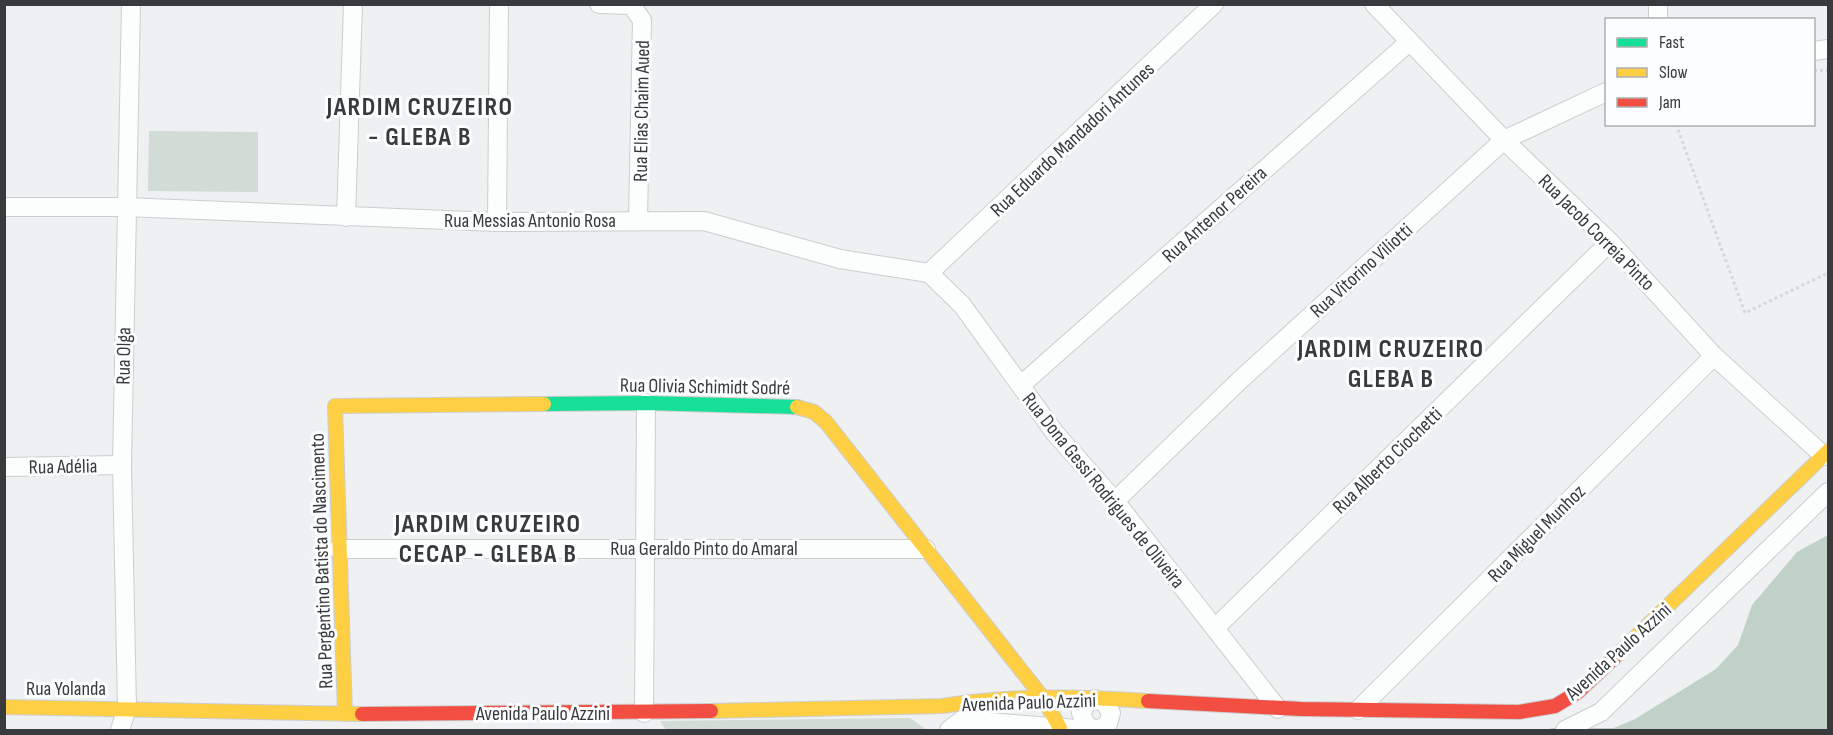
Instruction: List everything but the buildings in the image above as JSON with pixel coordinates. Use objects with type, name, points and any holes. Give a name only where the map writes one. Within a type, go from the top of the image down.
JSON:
[{"type":"street","name":"Rua Olga","points":[[120,730],[127,708],[122,465],[125,207],[131,4]]},
{"type":"street","points":[[346,218],[353,4]]},
{"type":"street","points":[[497,222],[499,4]]},
{"type":"street","points":[[599,4],[631,5]]},
{"type":"street","name":"Rua Eduardo Mandadori Antunes","points":[[929,273],[1214,4]]},
{"type":"street","name":"Rua Jacob Correia Pinto","points":[[1374,4],[1408,43],[1504,140],[1610,242],[1714,356],[1826,454]]},
{"type":"street","name":"Rua Elias Chaim Aued","points":[[631,5],[642,20],[638,220]]},
{"type":"street","name":"Rua Antenor Pereira","points":[[1021,386],[1408,43]]},
{"type":"street","name":"Rua Vitorino Viliotti","points":[[1115,501],[1239,381],[1504,140],[1605,92]]},
{"type":"street","name":"Rua Messias Antonio Rosa","points":[[4,207],[125,207],[346,218],[497,222],[704,221],[840,259],[929,273]]},
{"type":"street","name":"Rua Alberto Ciochetti","points":[[1215,628],[1610,242]]},
{"type":"street","name":"Rua Dona Gessi Rodrigues de Oliveira","points":[[929,273],[962,305],[1055,433],[1115,501],[1278,709]]},
{"type":"street","name":"Rua Miguel Munhoz","points":[[1358,710],[1714,356]]},
{"type":"street","points":[[644,713],[646,403]]},
{"type":"street","name":"Rua Olivia Schimidt Sodré","points":[[335,406],[646,403],[802,407],[814,412],[826,422],[1043,698],[1060,728]]},
{"type":"street","name":"Rua Pergentino Batista do Nascimento","points":[[335,406],[345,714]]},
{"type":"street","name":"Avenida Paulo Azzini","points":[[127,708],[345,714],[644,713],[942,706],[966,701],[1043,698],[1278,709],[1519,712],[1556,706],[1578,692],[1826,454]]},
{"type":"street","name":"Rua Adélia","points":[[4,467],[122,465]]},
{"type":"street","name":"Avenida Paulo Azzini","points":[[1565,730],[1601,712],[1828,492]]},
{"type":"street","name":"Rua Geraldo Pinto do Amaral","points":[[338,549],[926,549]]},
{"type":"street","points":[[1095,699],[1105,703],[1111,713],[1107,724],[1097,730]]},
{"type":"street","points":[[955,725],[966,701]]},
{"type":"street","points":[[942,706],[955,725]]},
{"type":"street","name":"Rua Yolanda","points":[[4,707],[127,708]]},
{"type":"street","points":[[955,725],[1091,730]]},
{"type":"path","points":[[1677,126],[1745,313],[1828,273]]},
{"type":"shaded area","points":[[149,131],[258,132],[258,192],[148,191]]},
{"type":"shaded area","points":[[910,718],[927,730],[666,730],[660,721]]},
{"type":"green space","points":[[1828,535],[1828,730],[1546,730],[1552,728],[1614,728],[1635,719],[1716,669],[1738,645],[1752,605],[1797,552]]},
{"type":"traffic: fast","points":[[544,404],[646,403],[797,407]]},
{"type":"traffic: slow","points":[[345,714],[335,406],[544,404]]},
{"type":"traffic: slow","points":[[797,407],[814,412],[826,422],[1043,698],[1060,728]]},
{"type":"traffic: slow","points":[[1614,658],[1828,451]]},
{"type":"traffic: slow","points":[[711,711],[942,706],[993,700],[1045,698],[1148,701]]},
{"type":"traffic: slow","points":[[4,707],[362,714]]},
{"type":"traffic: jam","points":[[1148,701],[1301,709],[1519,712],[1555,706],[1578,692],[1614,658]]},
{"type":"traffic: jam","points":[[362,714],[711,711]]},
{"type":"district","name":"JARDIM CRUZEIRO - GLEBA B","points":[[420,121]]},
{"type":"district","name":"JARDIM CRUZEIRO GLEBA B","points":[[1391,363]]},
{"type":"district","name":"JARDIM CRUZEIRO CECAP - GLEBA B","points":[[488,538]]}]
